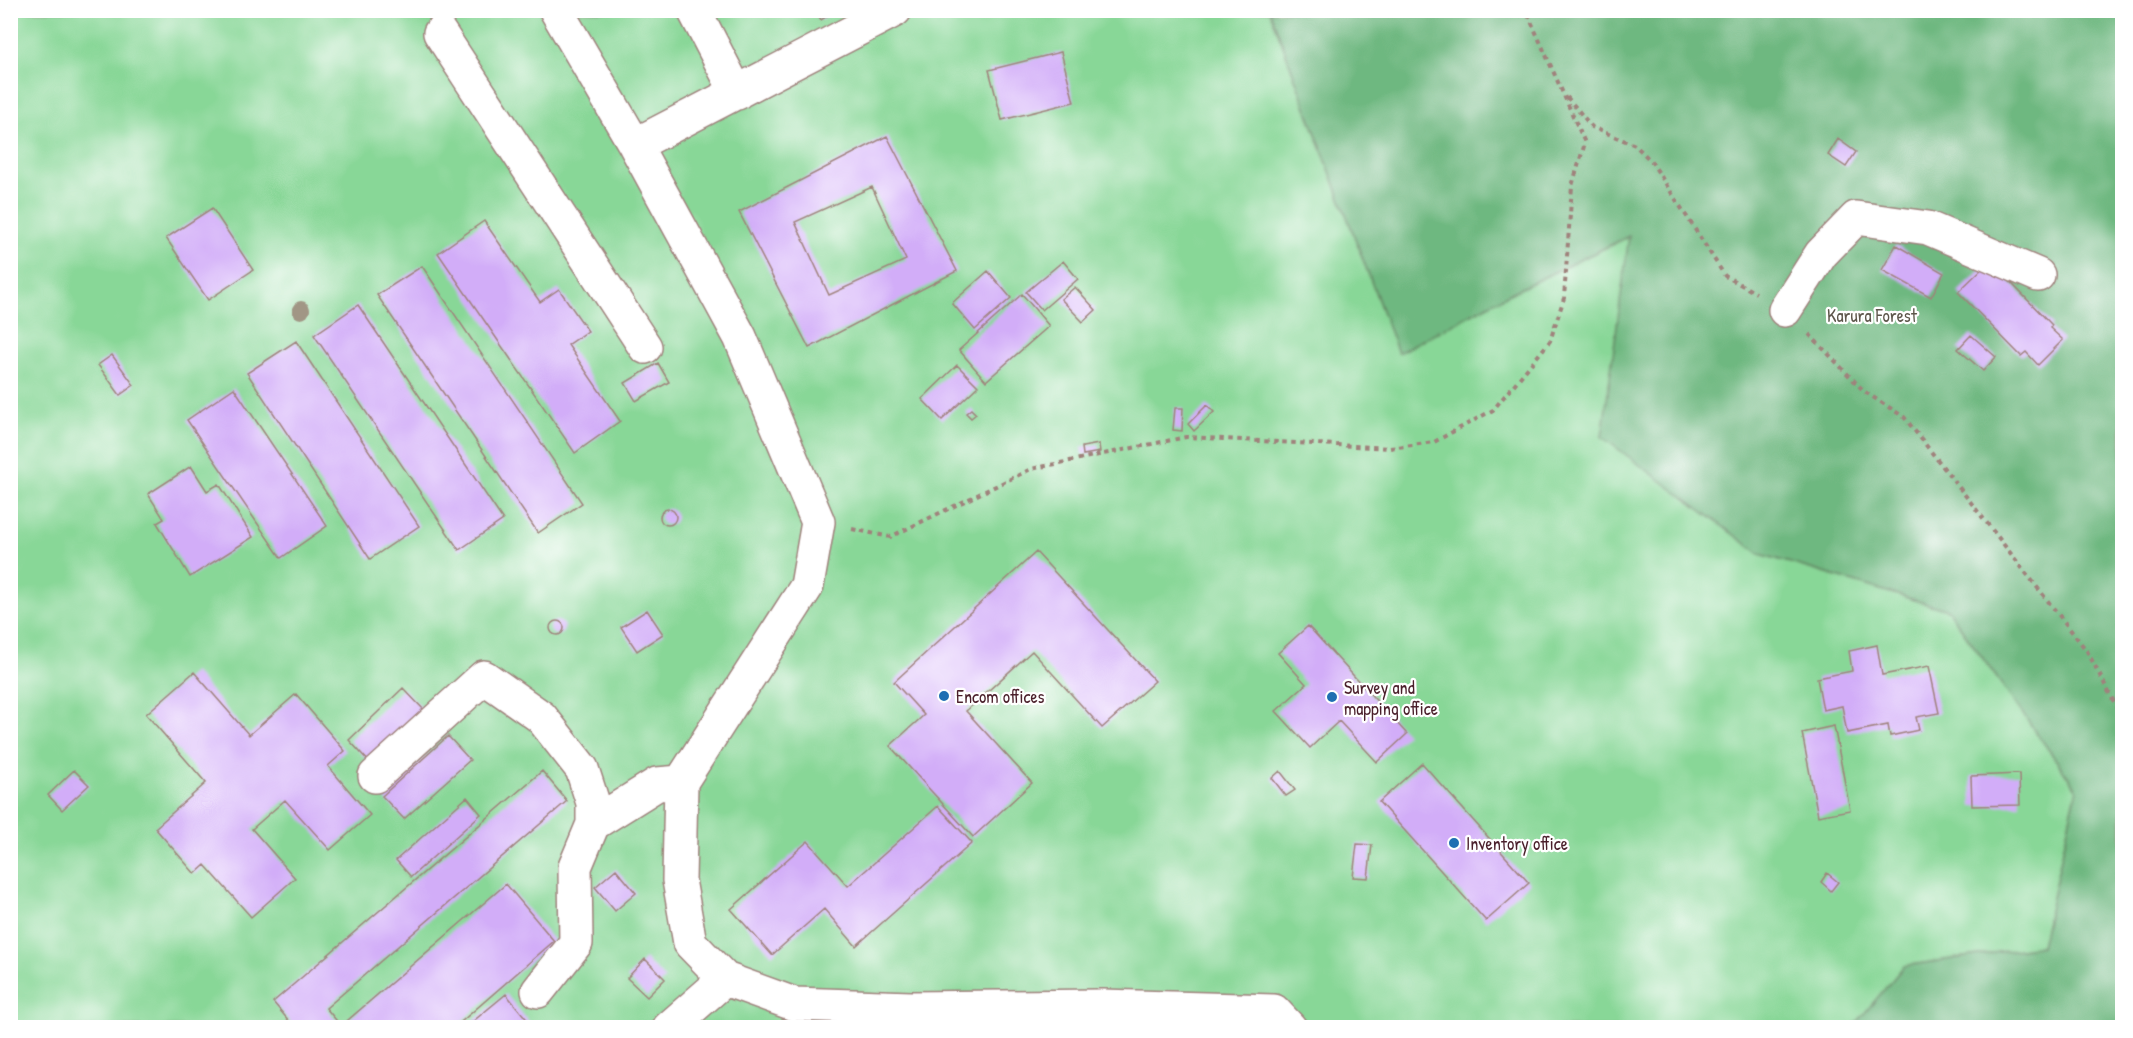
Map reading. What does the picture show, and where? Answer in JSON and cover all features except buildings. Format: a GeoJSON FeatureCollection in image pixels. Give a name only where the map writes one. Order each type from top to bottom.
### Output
{"type":"FeatureCollection","features":[{"type":"Feature","properties":{"kind":"street"},"geometry":{"type":"LineString","coordinates":[[556,10],[635,145],[740,337],[818,522],[807,586],[681,782],[679,880],[690,943],[725,979],[794,1004],[911,1008],[1102,1006],[1274,1011],[1290,1028]]}},
{"type":"Feature","properties":{"kind":"street"},"geometry":{"type":"LineString","coordinates":[[694,10],[737,93]]}},
{"type":"Feature","properties":{"kind":"street"},"geometry":{"type":"LineString","coordinates":[[635,145],[895,10]]}},
{"type":"Feature","properties":{"kind":"street"},"geometry":{"type":"LineString","coordinates":[[440,33],[645,348]]}},
{"type":"Feature","properties":{"kind":"street"},"geometry":{"type":"LineString","coordinates":[[1785,310],[1821,254],[1856,218],[1928,228],[2038,275]]}},
{"type":"Feature","properties":{"kind":"street"},"geometry":{"type":"LineString","coordinates":[[375,776],[484,677],[541,717],[582,769],[593,803],[593,824],[574,867],[576,943],[538,992]]}},
{"type":"Feature","properties":{"kind":"street"},"geometry":{"type":"LineString","coordinates":[[593,824],[657,784],[681,782]]}},
{"type":"Feature","properties":{"kind":"street"},"geometry":{"type":"LineString","coordinates":[[669,1028],[725,979]]}},
{"type":"Feature","properties":{"kind":"path"},"geometry":{"type":"LineString","coordinates":[[818,522],[890,537],[1031,469],[1186,437],[1390,448],[1434,442],[1493,410],[1550,340],[1564,298],[1572,186],[1585,143],[1526,10]]}},
{"type":"Feature","properties":{"kind":"path"},"geometry":{"type":"LineString","coordinates":[[1562,92],[1592,127],[1635,145],[1651,161],[1725,276],[1785,310],[1865,392],[1904,417],[2087,651],[2122,717]]}},
{"type":"Feature","properties":{"kind":"green space"},"geometry":{"type":"Polygon","coordinates":[[[10,11],[1270,11],[1398,353],[1511,293],[1630,236],[1760,554],[1948,610],[2077,789],[2041,946],[1904,966],[1853,1028],[11,1027],[10,11]]]}},
{"type":"Feature","properties":{"kind":"green space","name":"Karura Forest"},"geometry":{"type":"Polygon","coordinates":[[[1270,11],[2122,11],[2122,1027],[1853,1027],[1904,966],[2041,946],[2077,789],[1948,610],[1760,554],[1602,437],[1629,236],[1511,293],[1398,353],[1270,11]]]}},
{"type":"Feature","properties":{"kind":"place","name":"Encom offices"},"geometry":{"type":"Point","coordinates":[944,696]}},
{"type":"Feature","properties":{"kind":"place","name":"Survey and mapping office"},"geometry":{"type":"Point","coordinates":[1332,697]}},
{"type":"Feature","properties":{"kind":"place","name":"Inventory office"},"geometry":{"type":"Point","coordinates":[1454,843]}}]}
